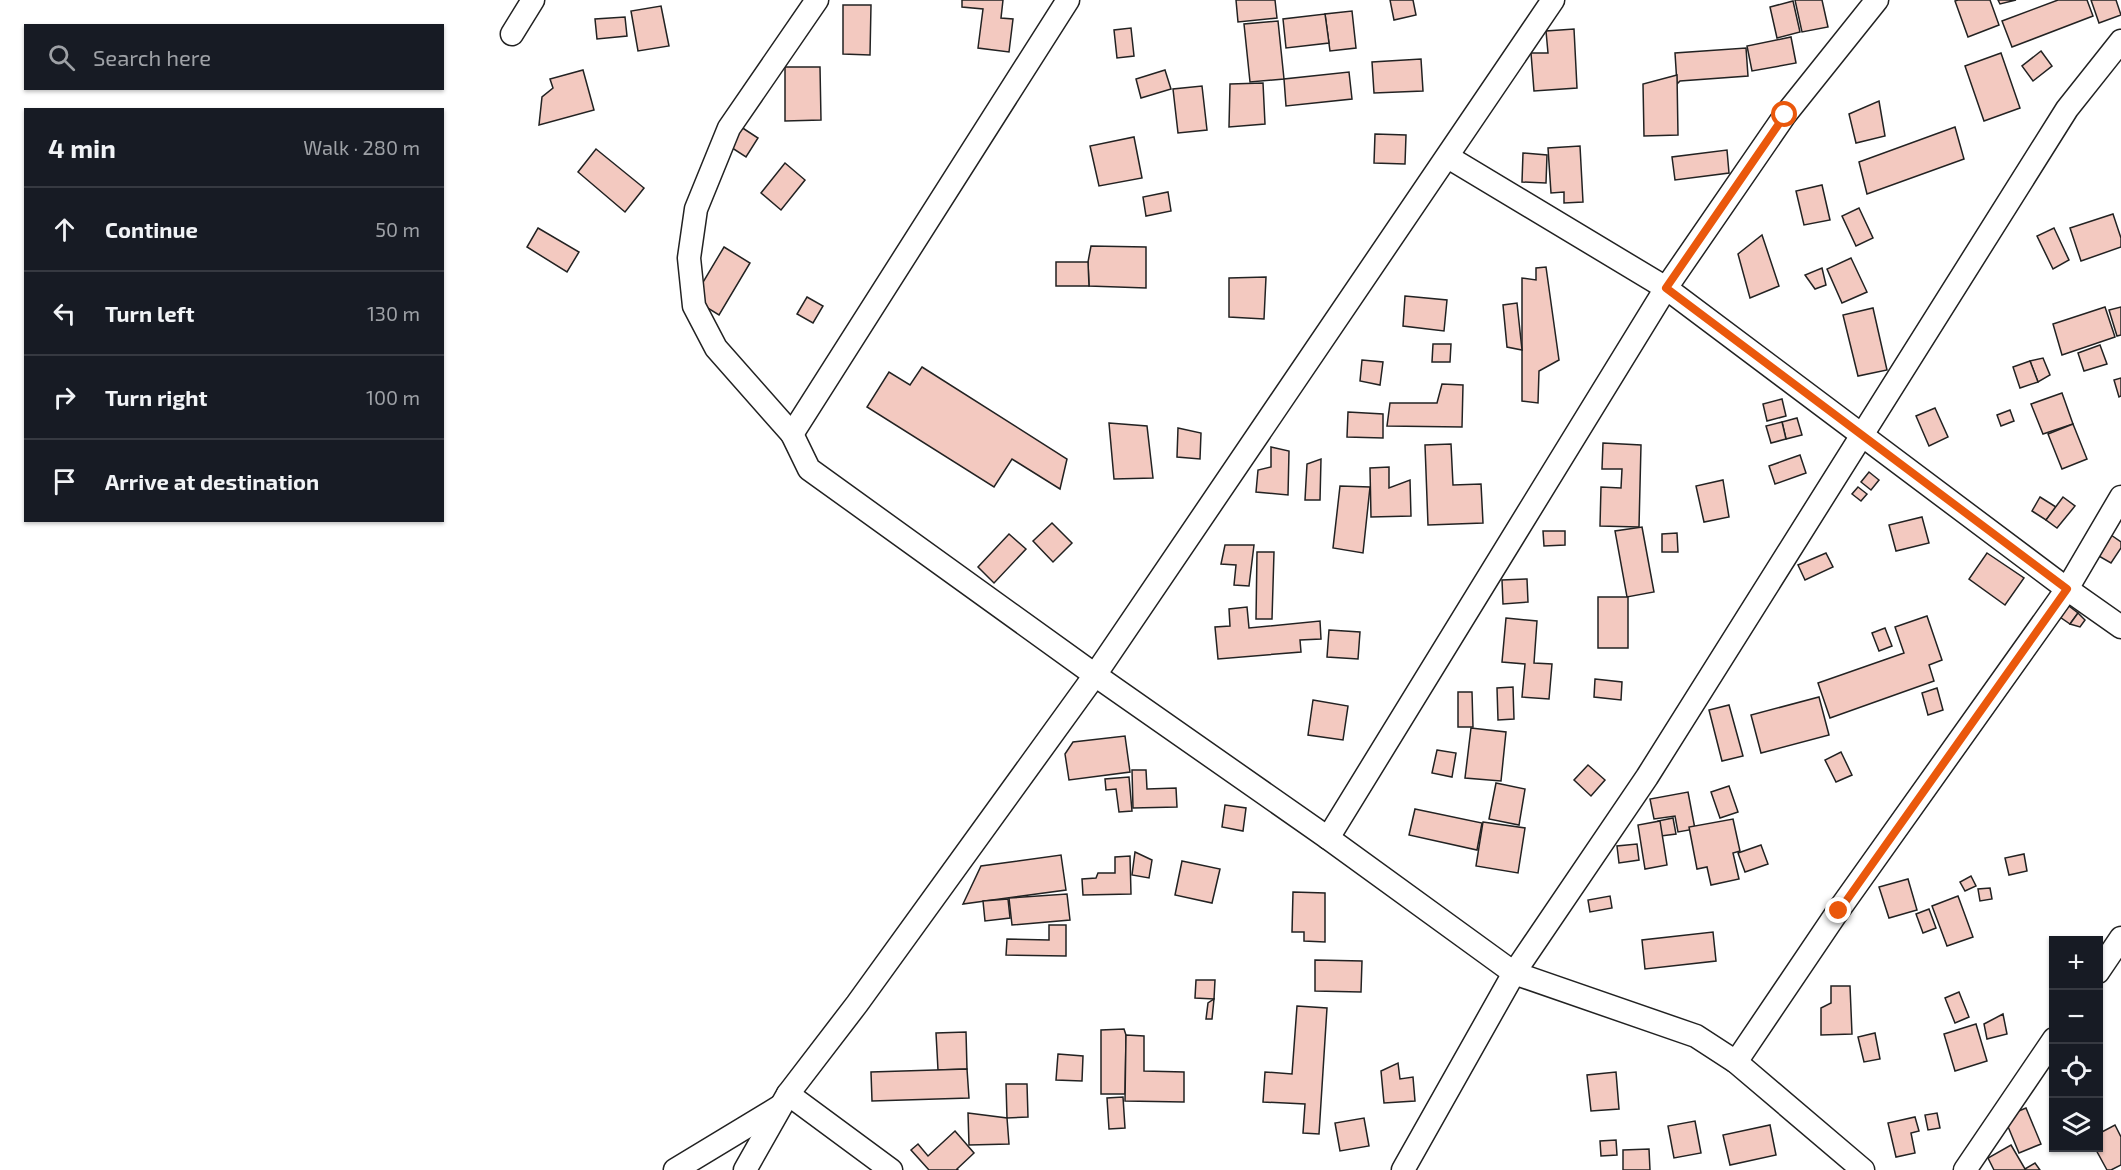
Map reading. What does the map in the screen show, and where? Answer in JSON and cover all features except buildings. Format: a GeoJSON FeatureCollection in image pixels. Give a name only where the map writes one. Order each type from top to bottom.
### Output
{"type":"FeatureCollection","features":[{"type":"Feature","properties":{"kind":"street"},"geometry":{"type":"LineString","coordinates":[[512,34],[533,0]]}},
{"type":"Feature","properties":{"kind":"street"},"geometry":{"type":"LineString","coordinates":[[817,0],[729,128],[696,209],[689,258],[694,306],[716,348],[792,434],[809,469],[1514,973],[1696,1036],[1736,1062],[1863,1170]]}},
{"type":"Feature","properties":{"kind":"street"},"geometry":{"type":"LineString","coordinates":[[792,434],[1068,0]]}},
{"type":"Feature","properties":{"kind":"street"},"geometry":{"type":"LineString","coordinates":[[745,1170],[784,1100],[864,994],[1095,675],[1553,0]]}},
{"type":"Feature","properties":{"kind":"street"},"geometry":{"type":"LineString","coordinates":[[1328,838],[1666,288],[1785,115],[1877,0]]}},
{"type":"Feature","properties":{"kind":"street"},"geometry":{"type":"LineString","coordinates":[[1403,1170],[1514,973],[1647,777],[2067,109],[2121,41]]}},
{"type":"Feature","properties":{"kind":"street"},"geometry":{"type":"LineString","coordinates":[[1448,157],[1666,288],[1861,436],[2121,627]]}},
{"type":"Feature","properties":{"kind":"street"},"geometry":{"type":"LineString","coordinates":[[1736,1062],[1839,911],[2067,589],[2121,497]]}},
{"type":"Feature","properties":{"kind":"street"},"geometry":{"type":"LineString","coordinates":[[2103,965],[2121,938]]}},
{"type":"Feature","properties":{"kind":"street"},"geometry":{"type":"LineString","coordinates":[[1965,1170],[2051,1044]]}},
{"type":"Feature","properties":{"kind":"street"},"geometry":{"type":"LineString","coordinates":[[675,1170],[784,1100]]}},
{"type":"Feature","properties":{"kind":"street"},"geometry":{"type":"LineString","coordinates":[[784,1100],[891,1170]]}},
{"type":"Feature","properties":{"kind":"route"},"geometry":{"type":"LineString","coordinates":[[1785,115],[1666,288],[2067,589],[1839,911]]}}]}
